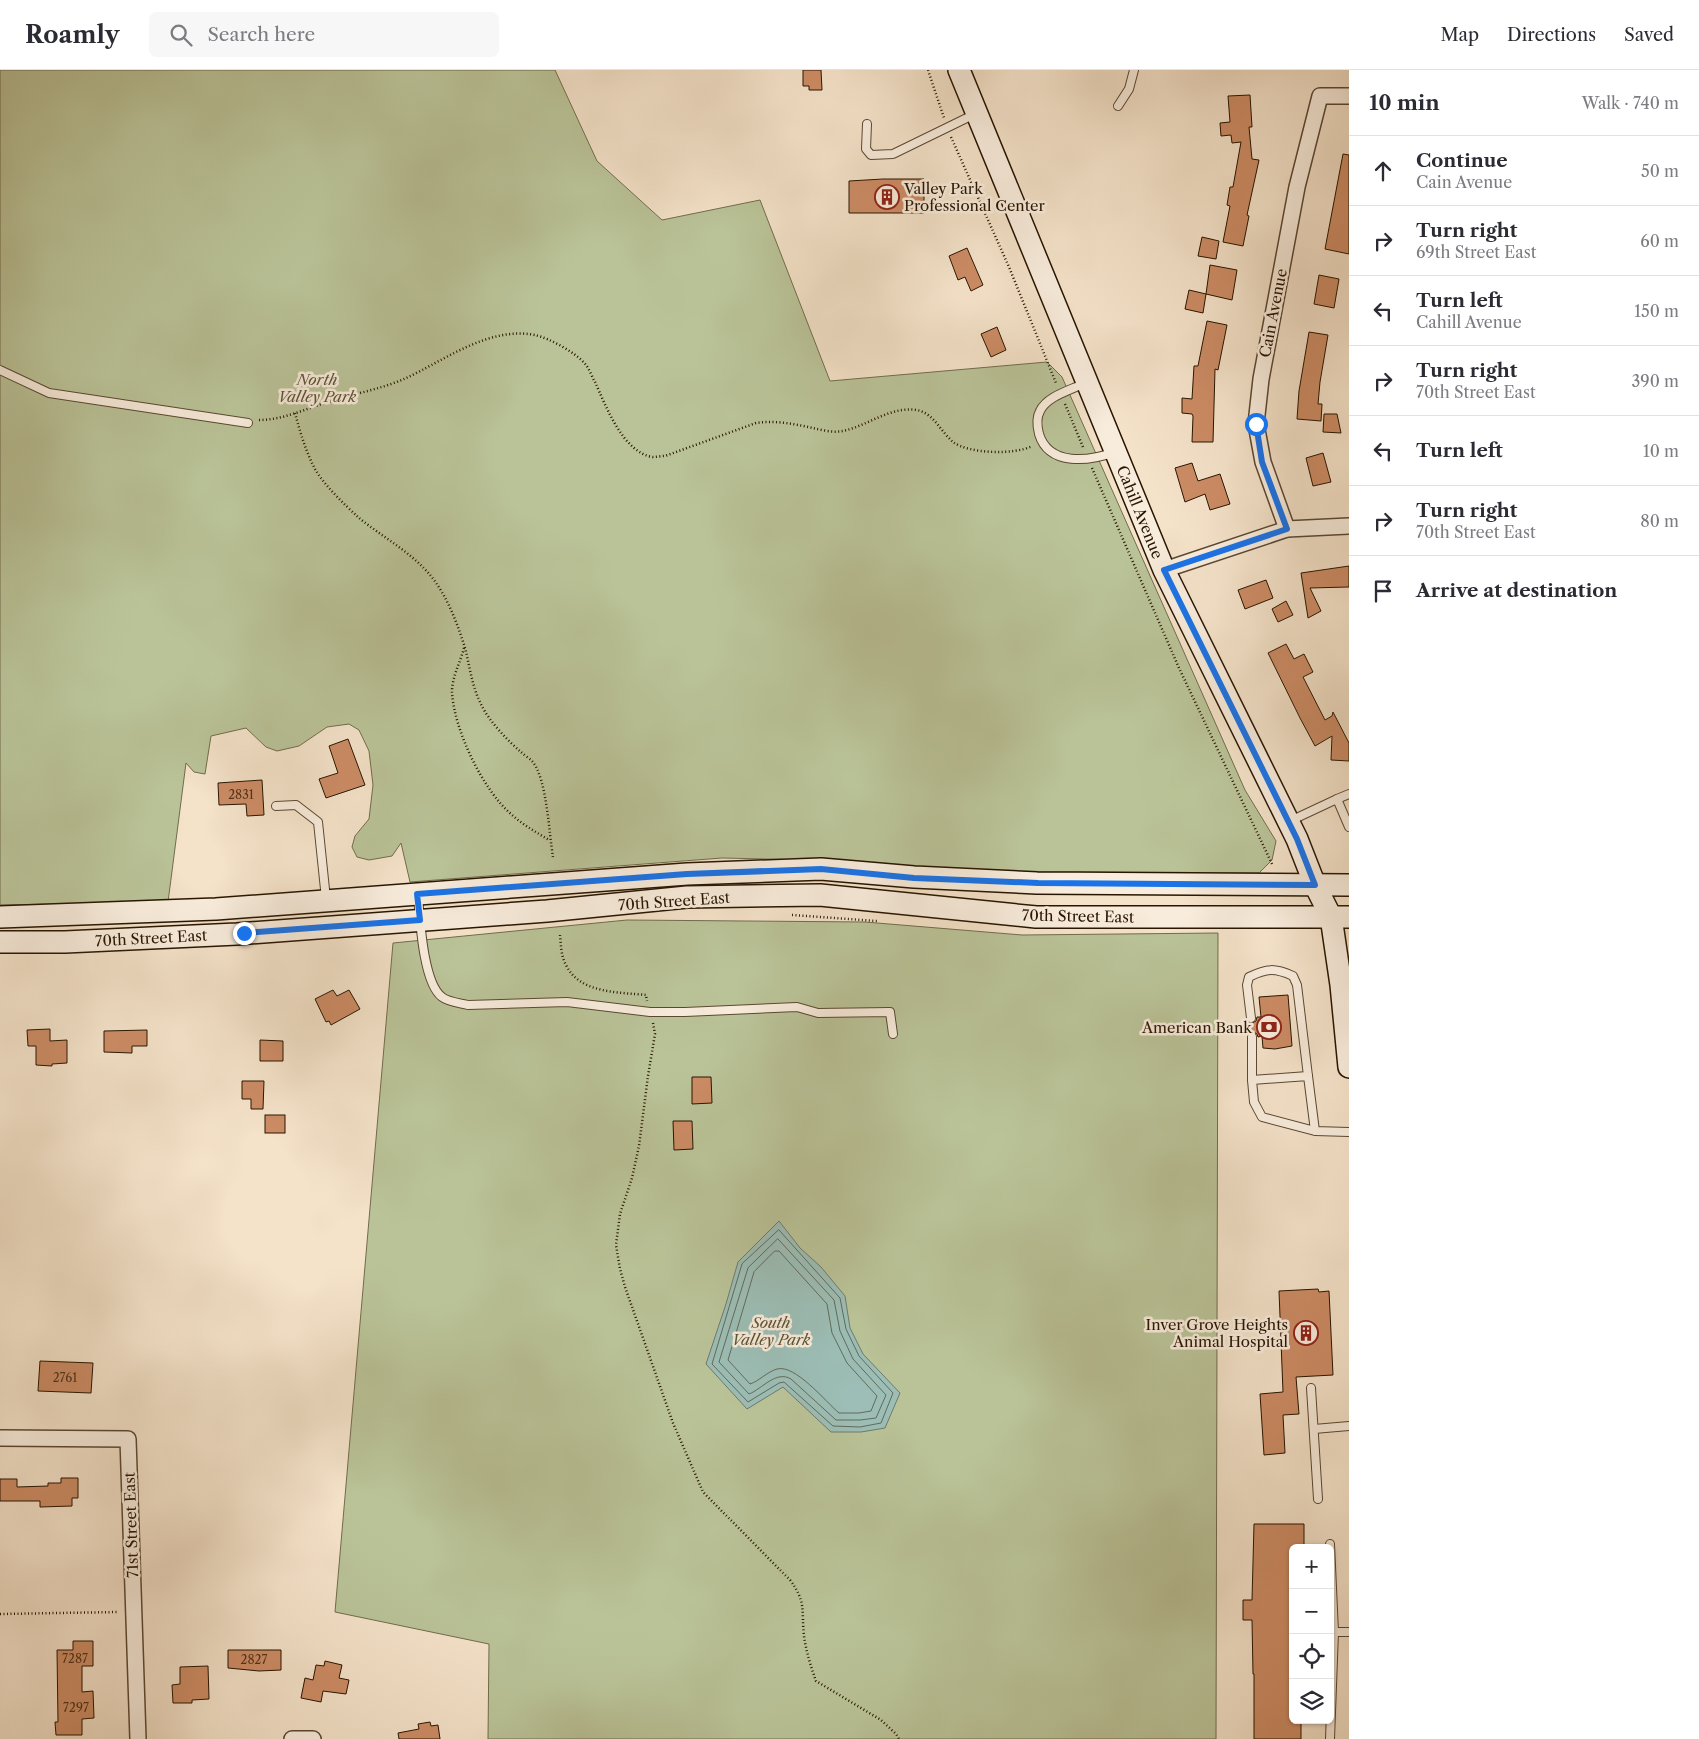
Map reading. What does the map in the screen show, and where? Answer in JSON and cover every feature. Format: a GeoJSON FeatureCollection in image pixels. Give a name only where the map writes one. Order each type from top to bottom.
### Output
{"type":"FeatureCollection","features":[{"type":"Feature","properties":{"kind":"main road","name":"Cahill Avenue"},"geometry":{"type":"LineString","coordinates":[[959,70],[1164,570],[1288,822],[1315,885],[1340,917],[1349,1067]]}},
{"type":"Feature","properties":{"kind":"main road","name":"70th Street East"},"geometry":{"type":"LineString","coordinates":[[0,917],[206,910],[687,874],[821,869],[914,878],[1038,883],[1349,885]]}},
{"type":"Feature","properties":{"kind":"main road","name":"70th Street East"},"geometry":{"type":"LineString","coordinates":[[0,942],[65,942],[237,934],[547,911],[687,897],[820,895],[1036,917],[1340,917]]}},
{"type":"Feature","properties":{"kind":"street","name":"Cain Avenue"},"geometry":{"type":"LineString","coordinates":[[1287,529],[1262,462],[1256,424],[1260,379],[1297,187],[1320,96],[1349,96]]}},
{"type":"Feature","properties":{"kind":"street"},"geometry":{"type":"LineString","coordinates":[[1164,570],[1287,529],[1349,526]]}},
{"type":"Feature","properties":{"kind":"street","name":"71st Street East"},"geometry":{"type":"LineString","coordinates":[[0,1438],[128,1439],[138,1739]]}},
{"type":"Feature","properties":{"kind":"street"},"geometry":{"type":"LineString","coordinates":[[292,1739],[312,1739]]}},
{"type":"Feature","properties":{"kind":"lane"},"geometry":{"type":"LineString","coordinates":[[1118,106],[1129,89],[1134,70]]}},
{"type":"Feature","properties":{"kind":"lane"},"geometry":{"type":"LineString","coordinates":[[867,124],[866,149],[871,155],[893,154],[977,113]]}},
{"type":"Feature","properties":{"kind":"lane"},"geometry":{"type":"LineString","coordinates":[[0,370],[49,393],[248,423]]}},
{"type":"Feature","properties":{"kind":"lane"},"geometry":{"type":"LineString","coordinates":[[1087,383],[1049,400],[1040,410],[1037,423],[1042,440],[1048,448],[1061,457],[1073,460],[1100,458],[1115,452]]}},
{"type":"Feature","properties":{"kind":"lane"},"geometry":{"type":"LineString","coordinates":[[1288,822],[1349,794]]}},
{"type":"Feature","properties":{"kind":"lane"},"geometry":{"type":"LineString","coordinates":[[1337,799],[1349,826]]}},
{"type":"Feature","properties":{"kind":"lane"},"geometry":{"type":"LineString","coordinates":[[276,806],[296,805],[318,822],[326,901]]}},
{"type":"Feature","properties":{"kind":"lane"},"geometry":{"type":"LineString","coordinates":[[417,894],[426,961],[434,988],[442,997],[468,1005],[567,1002],[650,1012],[797,1007],[818,1013],[890,1012],[893,1034]]}},
{"type":"Feature","properties":{"kind":"lane"},"geometry":{"type":"LineString","coordinates":[[1251,1018],[1247,985],[1249,977],[1262,970],[1278,970],[1293,976],[1296,985],[1310,1080],[1315,1131]]}},
{"type":"Feature","properties":{"kind":"lane"},"geometry":{"type":"LineString","coordinates":[[1252,1037],[1254,1102],[1262,1117],[1315,1131],[1349,1132]]}},
{"type":"Feature","properties":{"kind":"lane"},"geometry":{"type":"LineString","coordinates":[[1252,1080],[1308,1076]]}},
{"type":"Feature","properties":{"kind":"lane"},"geometry":{"type":"LineString","coordinates":[[1311,1388],[1318,1499]]}},
{"type":"Feature","properties":{"kind":"lane"},"geometry":{"type":"LineString","coordinates":[[1314,1429],[1349,1426]]}},
{"type":"Feature","properties":{"kind":"lane"},"geometry":{"type":"LineString","coordinates":[[1334,1632],[1349,1632]]}},
{"type":"Feature","properties":{"kind":"lane"},"geometry":{"type":"LineString","coordinates":[[1330,1739],[1334,1634]]}},
{"type":"Feature","properties":{"kind":"path"},"geometry":{"type":"LineString","coordinates":[[928,70],[947,128],[1009,267],[1088,459],[1179,668],[1282,884]]}},
{"type":"Feature","properties":{"kind":"path"},"geometry":{"type":"LineString","coordinates":[[248,423],[272,420],[401,380],[477,343],[496,336],[516,334],[536,335],[573,353],[587,366],[625,440],[633,448],[653,457],[672,453],[756,423],[770,421],[842,432],[864,425],[893,412],[916,410],[926,413],[955,443],[964,447],[1002,452],[1016,451],[1028,448],[1042,440]]}},
{"type":"Feature","properties":{"kind":"path"},"geometry":{"type":"LineString","coordinates":[[295,413],[305,446],[316,471],[330,488],[358,517],[421,565],[434,580],[452,613],[465,647],[473,681],[482,706],[519,751],[533,762],[542,785],[553,857]]}},
{"type":"Feature","properties":{"kind":"path"},"geometry":{"type":"LineString","coordinates":[[465,647],[455,674],[452,692],[458,721],[474,764],[499,802],[529,828],[550,840]]}},
{"type":"Feature","properties":{"kind":"path"},"geometry":{"type":"LineString","coordinates":[[784,915],[879,921]]}},
{"type":"Feature","properties":{"kind":"path"},"geometry":{"type":"LineString","coordinates":[[560,935],[566,965],[581,981],[603,990],[646,995]]}},
{"type":"Feature","properties":{"kind":"path"},"geometry":{"type":"LineString","coordinates":[[656,1034],[648,1076],[639,1146],[632,1178],[620,1214],[616,1246],[628,1296],[673,1423],[703,1492],[790,1580],[798,1591],[803,1603],[804,1636],[816,1681],[881,1720],[899,1739]]}},
{"type":"Feature","properties":{"kind":"path"},"geometry":{"type":"LineString","coordinates":[[0,1614],[134,1612]]}},
{"type":"Feature","properties":{"kind":"green space","name":"North Valley Park"},"geometry":{"type":"Polygon","coordinates":[[[0,70],[555,70],[597,161],[662,220],[760,200],[830,381],[1047,362],[1062,377],[1245,790],[1276,841],[1272,860],[1259,873],[1001,872],[807,860],[722,858],[410,882],[401,843],[392,856],[369,860],[357,857],[352,847],[355,836],[369,819],[373,785],[369,751],[359,730],[349,724],[327,727],[299,746],[277,751],[266,747],[246,728],[211,736],[205,774],[194,772],[186,763],[168,902],[0,905],[0,70]]]}},
{"type":"Feature","properties":{"kind":"green space","name":"South Valley Park"},"geometry":{"type":"Polygon","coordinates":[[[627,920],[865,922],[1022,935],[1218,933],[1216,1739],[488,1739],[489,1644],[335,1612],[393,943],[627,920]]]}},
{"type":"Feature","properties":{"kind":"water"},"geometry":{"type":"Polygon","coordinates":[[[779,1221],[800,1248],[821,1267],[845,1296],[850,1328],[863,1354],[900,1393],[885,1428],[861,1432],[831,1432],[783,1387],[747,1409],[706,1364],[738,1262],[779,1221]]]}},
{"type":"Feature","properties":{"kind":"building"},"geometry":{"type":"Polygon","coordinates":[[[803,70],[821,70],[822,90],[809,90],[809,86],[803,86],[803,70]]]}},
{"type":"Feature","properties":{"kind":"building"},"geometry":{"type":"Polygon","coordinates":[[[1250,95],[1252,127],[1249,127],[1252,159],[1259,160],[1247,215],[1249,216],[1243,246],[1223,242],[1230,206],[1227,205],[1230,187],[1233,187],[1241,142],[1232,143],[1231,135],[1221,136],[1220,123],[1230,122],[1228,96],[1250,95]]]}},
{"type":"Feature","properties":{"kind":"building"},"geometry":{"type":"Polygon","coordinates":[[[1343,154],[1349,155],[1349,254],[1325,249],[1343,154]]]}},
{"type":"Feature","properties":{"kind":"building","name":"Valley Park Professional Center"},"geometry":{"type":"Polygon","coordinates":[[[924,179],[924,213],[849,213],[849,181],[924,179]]]}},
{"type":"Feature","properties":{"kind":"building"},"geometry":{"type":"Polygon","coordinates":[[[1202,237],[1219,241],[1216,259],[1198,256],[1202,237]]]}},
{"type":"Feature","properties":{"kind":"building"},"geometry":{"type":"Polygon","coordinates":[[[967,248],[983,285],[971,291],[965,277],[958,280],[949,256],[967,248]]]}},
{"type":"Feature","properties":{"kind":"building"},"geometry":{"type":"Polygon","coordinates":[[[1210,265],[1237,270],[1232,300],[1206,294],[1210,265]]]}},
{"type":"Feature","properties":{"kind":"building"},"geometry":{"type":"Polygon","coordinates":[[[1319,275],[1339,279],[1334,308],[1314,304],[1319,275]]]}},
{"type":"Feature","properties":{"kind":"building"},"geometry":{"type":"Polygon","coordinates":[[[1189,290],[1206,294],[1203,313],[1185,309],[1189,290]]]}},
{"type":"Feature","properties":{"kind":"building"},"geometry":{"type":"Polygon","coordinates":[[[1207,321],[1227,325],[1218,370],[1215,369],[1213,442],[1192,442],[1193,416],[1192,414],[1182,413],[1182,398],[1192,399],[1194,366],[1198,366],[1207,321]]]}},
{"type":"Feature","properties":{"kind":"building"},"geometry":{"type":"Polygon","coordinates":[[[997,327],[1006,350],[991,357],[981,334],[997,327]]]}},
{"type":"Feature","properties":{"kind":"building"},"geometry":{"type":"Polygon","coordinates":[[[1309,332],[1328,335],[1318,404],[1322,404],[1321,421],[1297,419],[1299,391],[1309,332]]]}},
{"type":"Feature","properties":{"kind":"building"},"geometry":{"type":"Polygon","coordinates":[[[1324,414],[1337,414],[1341,433],[1323,432],[1324,414]]]}},
{"type":"Feature","properties":{"kind":"building"},"geometry":{"type":"Polygon","coordinates":[[[1323,453],[1331,482],[1313,486],[1306,458],[1323,453]]]}},
{"type":"Feature","properties":{"kind":"building"},"geometry":{"type":"Polygon","coordinates":[[[1192,463],[1198,481],[1220,474],[1230,504],[1210,510],[1205,494],[1185,502],[1175,468],[1192,463]]]}},
{"type":"Feature","properties":{"kind":"building"},"geometry":{"type":"Polygon","coordinates":[[[1349,566],[1349,587],[1310,588],[1321,611],[1308,618],[1301,573],[1349,566]]]}},
{"type":"Feature","properties":{"kind":"building"},"geometry":{"type":"Polygon","coordinates":[[[1266,580],[1273,598],[1245,609],[1238,590],[1266,580]]]}},
{"type":"Feature","properties":{"kind":"building"},"geometry":{"type":"Polygon","coordinates":[[[1286,601],[1293,615],[1278,622],[1272,609],[1286,601]]]}},
{"type":"Feature","properties":{"kind":"building"},"geometry":{"type":"Polygon","coordinates":[[[1286,644],[1294,659],[1304,654],[1313,672],[1303,677],[1325,720],[1332,716],[1333,712],[1349,743],[1349,761],[1331,760],[1332,736],[1315,746],[1268,653],[1286,644]]]}},
{"type":"Feature","properties":{"kind":"building"},"geometry":{"type":"Polygon","coordinates":[[[348,739],[365,785],[326,798],[319,779],[338,773],[329,746],[348,739]]]}},
{"type":"Feature","properties":{"kind":"building"},"geometry":{"type":"Polygon","coordinates":[[[262,780],[264,815],[247,816],[246,804],[219,805],[218,783],[262,780]]]}},
{"type":"Feature","properties":{"kind":"building"},"geometry":{"type":"Polygon","coordinates":[[[333,990],[337,996],[349,990],[360,1009],[331,1025],[329,1021],[326,1022],[315,999],[333,990]]]}},
{"type":"Feature","properties":{"kind":"building","name":"American Bank"},"geometry":{"type":"Polygon","coordinates":[[[1288,995],[1292,1046],[1275,1049],[1263,1048],[1262,1036],[1258,1037],[1252,1031],[1248,1034],[1247,1021],[1252,1023],[1256,1021],[1257,1017],[1261,1017],[1259,997],[1288,995]]]}},
{"type":"Feature","properties":{"kind":"building"},"geometry":{"type":"Polygon","coordinates":[[[50,1029],[50,1041],[67,1040],[67,1063],[52,1064],[52,1066],[36,1065],[36,1046],[28,1046],[27,1030],[50,1029]]]}},
{"type":"Feature","properties":{"kind":"building"},"geometry":{"type":"Polygon","coordinates":[[[147,1030],[147,1046],[132,1046],[132,1053],[104,1052],[104,1031],[147,1030]]]}},
{"type":"Feature","properties":{"kind":"building"},"geometry":{"type":"Polygon","coordinates":[[[260,1040],[283,1041],[283,1061],[260,1061],[260,1040]]]}},
{"type":"Feature","properties":{"kind":"building"},"geometry":{"type":"Polygon","coordinates":[[[692,1077],[711,1077],[712,1103],[692,1104],[692,1077]]]}},
{"type":"Feature","properties":{"kind":"building"},"geometry":{"type":"Polygon","coordinates":[[[242,1081],[264,1081],[263,1109],[251,1109],[251,1099],[242,1099],[242,1081]]]}},
{"type":"Feature","properties":{"kind":"building"},"geometry":{"type":"Polygon","coordinates":[[[265,1115],[285,1115],[285,1133],[265,1133],[265,1115]]]}},
{"type":"Feature","properties":{"kind":"building"},"geometry":{"type":"Polygon","coordinates":[[[673,1121],[692,1121],[693,1149],[674,1150],[673,1121]]]}},
{"type":"Feature","properties":{"kind":"building","name":"Inver Grove Heights Animal Hospital"},"geometry":{"type":"Polygon","coordinates":[[[1318,1289],[1319,1292],[1329,1291],[1333,1375],[1296,1377],[1299,1414],[1283,1415],[1285,1453],[1264,1455],[1260,1394],[1283,1392],[1279,1291],[1318,1289]]]}},
{"type":"Feature","properties":{"kind":"building"},"geometry":{"type":"Polygon","coordinates":[[[40,1361],[93,1363],[91,1393],[38,1391],[40,1361]]]}},
{"type":"Feature","properties":{"kind":"building"},"geometry":{"type":"Polygon","coordinates":[[[61,1478],[78,1478],[78,1498],[72,1498],[72,1506],[40,1507],[40,1501],[0,1501],[0,1479],[17,1479],[17,1487],[48,1486],[48,1483],[61,1483],[61,1478]]]}},
{"type":"Feature","properties":{"kind":"building"},"geometry":{"type":"Polygon","coordinates":[[[1254,1524],[1304,1524],[1304,1544],[1289,1544],[1289,1724],[1301,1724],[1301,1739],[1254,1739],[1252,1620],[1243,1620],[1243,1600],[1252,1600],[1254,1524]]]}},
{"type":"Feature","properties":{"kind":"building"},"geometry":{"type":"Polygon","coordinates":[[[73,1641],[93,1641],[93,1666],[82,1666],[82,1692],[93,1691],[94,1718],[82,1719],[82,1735],[56,1735],[55,1722],[58,1722],[57,1650],[73,1650],[73,1641]]]}},
{"type":"Feature","properties":{"kind":"building"},"geometry":{"type":"Polygon","coordinates":[[[228,1650],[281,1650],[281,1670],[259,1671],[228,1668],[228,1650]]]}},
{"type":"Feature","properties":{"kind":"building"},"geometry":{"type":"Polygon","coordinates":[[[325,1661],[342,1665],[339,1678],[349,1680],[346,1694],[323,1691],[321,1702],[301,1698],[305,1678],[313,1680],[316,1665],[324,1666],[325,1661]]]}},
{"type":"Feature","properties":{"kind":"building"},"geometry":{"type":"Polygon","coordinates":[[[208,1666],[209,1699],[192,1700],[192,1703],[173,1703],[172,1685],[180,1684],[180,1667],[208,1666]]]}},
{"type":"Feature","properties":{"kind":"building"},"geometry":{"type":"Polygon","coordinates":[[[430,1722],[431,1726],[438,1725],[440,1739],[399,1739],[398,1733],[419,1729],[418,1724],[430,1722]]]}},
{"type":"Feature","properties":{"kind":"place","name":"Valley Park Professional Center"},"geometry":{"type":"Point","coordinates":[887,197]}},
{"type":"Feature","properties":{"kind":"place","name":"American Bank"},"geometry":{"type":"Point","coordinates":[1269,1027]}},
{"type":"Feature","properties":{"kind":"place","name":"Inver Grove Heights Animal Hospital"},"geometry":{"type":"Point","coordinates":[1306,1333]}},
{"type":"Feature","properties":{"kind":"route"},"geometry":{"type":"LineString","coordinates":[[244,933],[420,920],[417,894],[687,874],[821,869],[914,878],[1038,883],[1315,885],[1297,839],[1164,570],[1287,529],[1262,462],[1256,424]]}}]}
